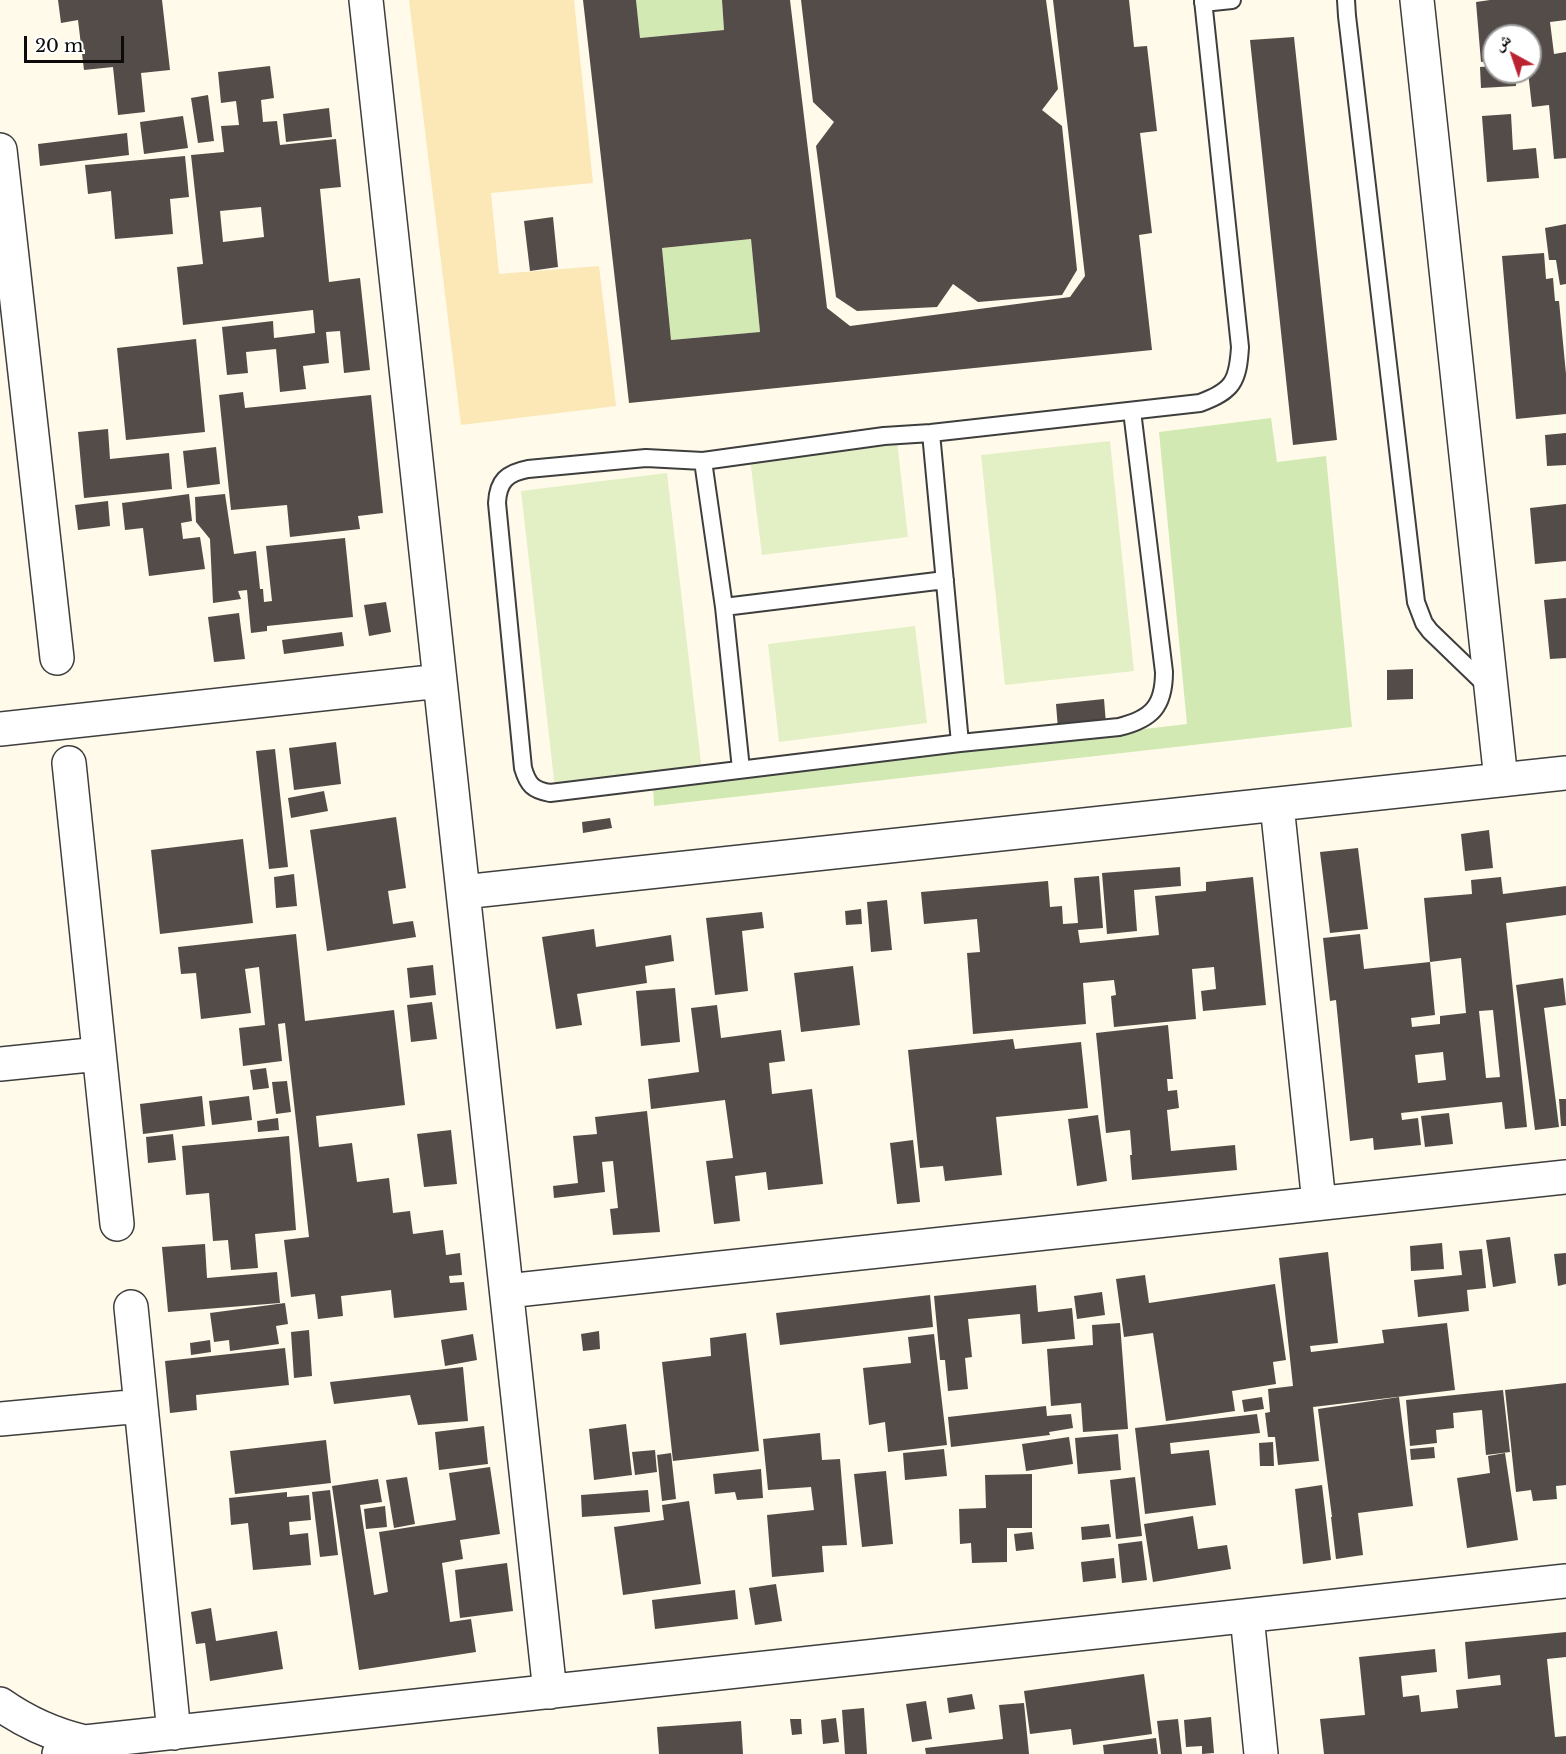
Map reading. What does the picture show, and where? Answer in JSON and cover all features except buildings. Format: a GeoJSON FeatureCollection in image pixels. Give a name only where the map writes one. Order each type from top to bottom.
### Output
{"type":"FeatureCollection","features":[{"type":"Feature","properties":{"kind":"street"},"geometry":{"type":"LineString","coordinates":[[366,0],[550,1692]]}},
{"type":"Feature","properties":{"kind":"street"},"geometry":{"type":"LineString","coordinates":[[1417,0],[1501,780]]}},
{"type":"Feature","properties":{"kind":"street"},"geometry":{"type":"LineString","coordinates":[[0,150],[7,272],[57,658]]}},
{"type":"Feature","properties":{"kind":"street"},"geometry":{"type":"LineString","coordinates":[[0,729],[440,681]]}},
{"type":"Feature","properties":{"kind":"street"},"geometry":{"type":"LineString","coordinates":[[69,763],[117,1224]]}},
{"type":"Feature","properties":{"kind":"street"},"geometry":{"type":"LineString","coordinates":[[463,892],[1566,773]]}},
{"type":"Feature","properties":{"kind":"street"},"geometry":{"type":"LineString","coordinates":[[1277,805],[1318,1203]]}},
{"type":"Feature","properties":{"kind":"street"},"geometry":{"type":"LineString","coordinates":[[0,1064],[99,1054]]}},
{"type":"Feature","properties":{"kind":"street"},"geometry":{"type":"LineString","coordinates":[[507,1291],[1566,1177]]}},
{"type":"Feature","properties":{"kind":"street"},"geometry":{"type":"LineString","coordinates":[[131,1307],[174,1733]]}},
{"type":"Feature","properties":{"kind":"street"},"geometry":{"type":"LineString","coordinates":[[0,1419],[141,1406]]}},
{"type":"Feature","properties":{"kind":"street"},"geometry":{"type":"LineString","coordinates":[[0,1704],[16,1716],[61,1736],[72,1748],[137,1745],[174,1733],[1566,1581]]}},
{"type":"Feature","properties":{"kind":"street"},"geometry":{"type":"LineString","coordinates":[[1246,1616],[1261,1754]]}},
{"type":"Feature","properties":{"kind":"lane"},"geometry":{"type":"LineString","coordinates":[[1132,411],[1164,672],[1164,688],[1158,703],[1147,717],[1119,727],[960,743],[550,793],[531,786],[525,778],[522,768],[497,503],[501,483],[508,476],[528,469],[646,458],[703,460],[884,436],[931,434],[1200,403],[1218,396],[1233,383],[1239,368],[1240,347],[1203,2],[1232,0]]}},
{"type":"Feature","properties":{"kind":"lane"},"geometry":{"type":"LineString","coordinates":[[1346,0],[1416,602],[1424,623],[1430,631],[1491,689]]}},
{"type":"Feature","properties":{"kind":"lane"},"geometry":{"type":"LineString","coordinates":[[931,434],[960,743]]}},
{"type":"Feature","properties":{"kind":"lane"},"geometry":{"type":"LineString","coordinates":[[703,460],[724,607],[741,769]]}},
{"type":"Feature","properties":{"kind":"lane"},"geometry":{"type":"LineString","coordinates":[[724,607],[945,580]]}},
{"type":"Feature","properties":{"kind":"green space"},"geometry":{"type":"Polygon","coordinates":[[[636,0],[722,0],[724,30],[640,38],[636,0]]]}},
{"type":"Feature","properties":{"kind":"green space"},"geometry":{"type":"Polygon","coordinates":[[[751,239],[760,332],[671,340],[662,248],[751,239]]]}},
{"type":"Feature","properties":{"kind":"green space"},"geometry":{"type":"Polygon","coordinates":[[[1271,418],[1277,462],[1326,456],[1352,727],[654,806],[653,787],[1187,724],[1159,432],[1271,418]]]}},
{"type":"Feature","properties":{"kind":"green space"},"geometry":{"type":"Polygon","coordinates":[[[897,441],[908,537],[762,555],[750,459],[897,441]]]}},
{"type":"Feature","properties":{"kind":"green space"},"geometry":{"type":"Polygon","coordinates":[[[1110,441],[1134,671],[1005,685],[981,455],[1110,441]]]}},
{"type":"Feature","properties":{"kind":"green space"},"geometry":{"type":"Polygon","coordinates":[[[667,473],[702,771],[555,788],[521,491],[667,473]]]}},
{"type":"Feature","properties":{"kind":"green space"},"geometry":{"type":"Polygon","coordinates":[[[915,626],[927,723],[779,742],[768,644],[915,626]]]}},
{"type":"Feature","properties":{"kind":"sand"},"geometry":{"type":"Polygon","coordinates":[[[409,0],[574,0],[593,183],[491,193],[499,274],[599,266],[616,406],[461,425],[409,0]]]}}]}
